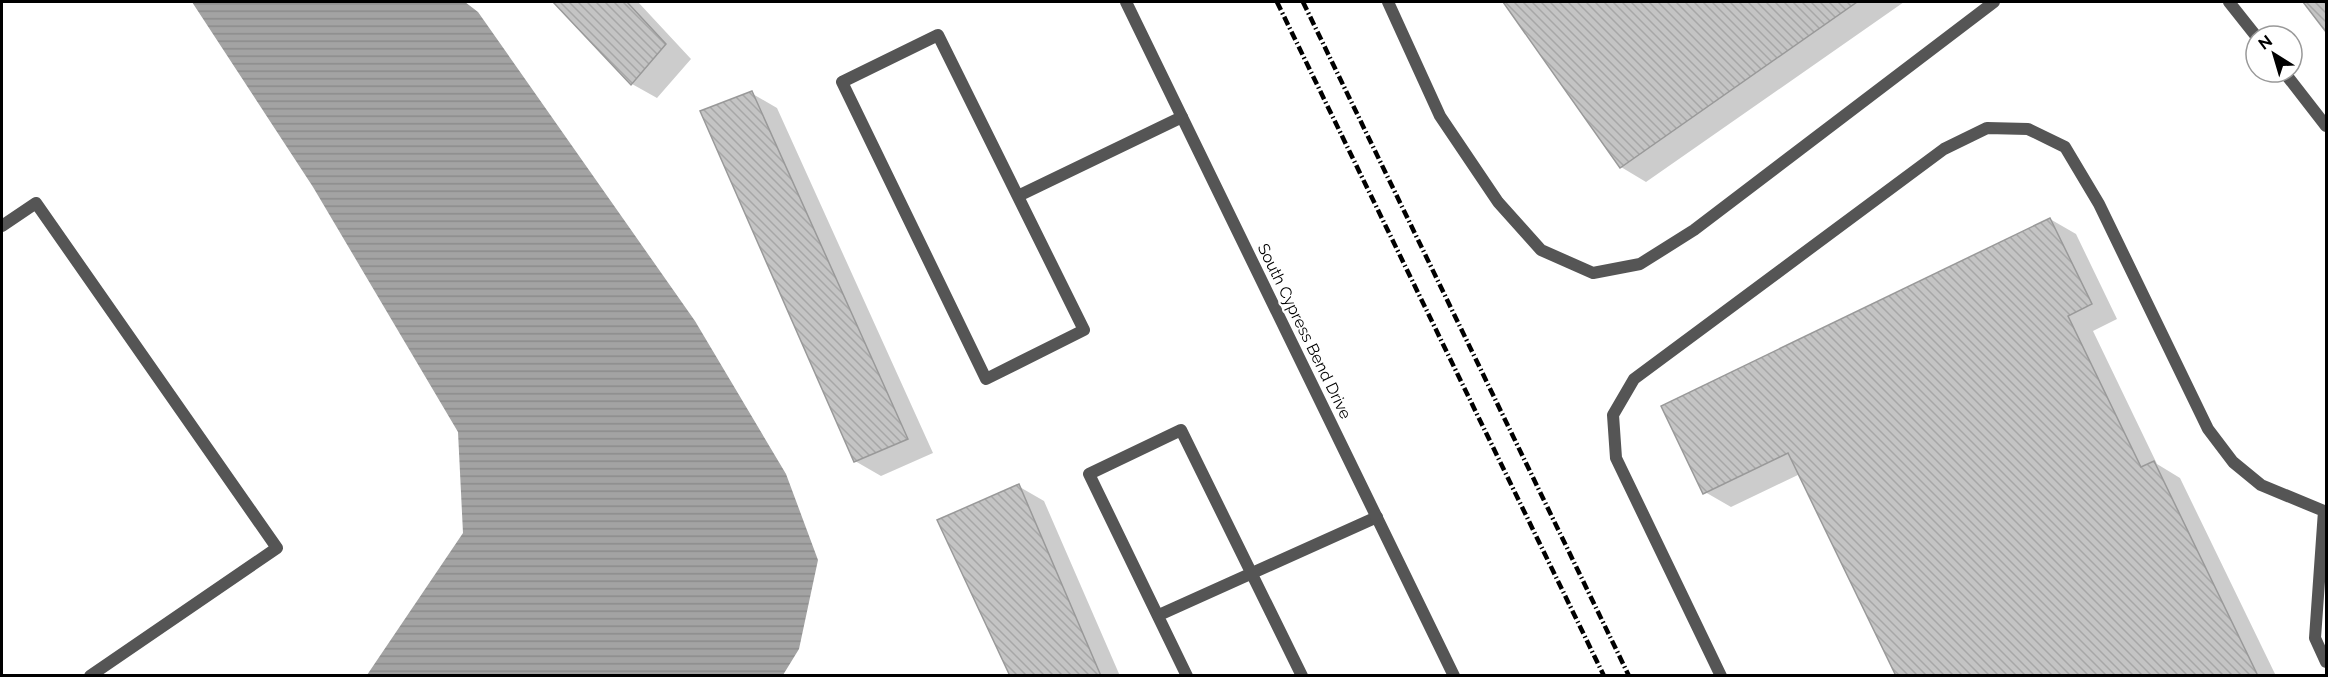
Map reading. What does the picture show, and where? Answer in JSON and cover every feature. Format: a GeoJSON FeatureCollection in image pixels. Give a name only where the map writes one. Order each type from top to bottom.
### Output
{"type":"FeatureCollection","features":[{"type":"Feature","properties":{"kind":"street","name":"South Cypress Bend Drive"},"geometry":{"type":"LineString","coordinates":[[1126,2],[1454,675]]}},
{"type":"Feature","properties":{"kind":"street"},"geometry":{"type":"LineString","coordinates":[[1388,2],[1440,116],[1498,202],[1541,250],[1593,273],[1640,264],[1694,230],[1994,2]]}},
{"type":"Feature","properties":{"kind":"street"},"geometry":{"type":"LineString","coordinates":[[2229,2],[2246,24]]}},
{"type":"Feature","properties":{"kind":"street"},"geometry":{"type":"LineString","coordinates":[[938,35],[1018,196],[1084,330],[986,379],[842,82],[938,35]]}},
{"type":"Feature","properties":{"kind":"street"},"geometry":{"type":"LineString","coordinates":[[2293,84],[2326,126]]}},
{"type":"Feature","properties":{"kind":"street"},"geometry":{"type":"LineString","coordinates":[[1018,196],[1182,117]]}},
{"type":"Feature","properties":{"kind":"street"},"geometry":{"type":"LineString","coordinates":[[1722,675],[1616,458],[1613,414],[1634,379],[1944,149],[1987,128],[2028,129],[2065,147],[2099,204],[2208,429],[2233,462],[2261,485],[2325,511],[2315,638],[2326,662]]}},
{"type":"Feature","properties":{"kind":"street"},"geometry":{"type":"LineString","coordinates":[[2,226],[36,203],[277,548],[90,675]]}},
{"type":"Feature","properties":{"kind":"street"},"geometry":{"type":"LineString","coordinates":[[1187,675],[1089,474],[1181,430],[1302,675]]}},
{"type":"Feature","properties":{"kind":"street"},"geometry":{"type":"LineString","coordinates":[[1159,615],[1377,517]]}},
{"type":"Feature","properties":{"kind":"shaded area"},"geometry":{"type":"Polygon","coordinates":[[[192,2],[465,2],[478,12],[695,321],[786,474],[818,560],[799,649],[783,675],[367,675],[463,533],[458,432],[313,187],[192,2]]]}},
{"type":"Feature","properties":{"kind":"building"},"geometry":{"type":"Polygon","coordinates":[[[553,2],[627,2],[666,44],[631,85],[553,2]]]}},
{"type":"Feature","properties":{"kind":"building"},"geometry":{"type":"Polygon","coordinates":[[[1503,2],[1857,2],[1620,168],[1503,2]]]}},
{"type":"Feature","properties":{"kind":"building"},"geometry":{"type":"Polygon","coordinates":[[[2303,2],[2326,2],[2326,32],[2303,2]]]}},
{"type":"Feature","properties":{"kind":"building"},"geometry":{"type":"Polygon","coordinates":[[[752,91],[908,439],[854,462],[700,111],[752,91]]]}},
{"type":"Feature","properties":{"kind":"building"},"geometry":{"type":"Polygon","coordinates":[[[2050,218],[2092,304],[2068,316],[2141,467],[2154,461],[2258,676],[1896,676],[1788,453],[1703,494],[1661,406],[2050,218]]]}},
{"type":"Feature","properties":{"kind":"building"},"geometry":{"type":"Polygon","coordinates":[[[1019,484],[1101,676],[1010,676],[937,520],[1019,484]]]}},
{"type":"Feature","properties":{"kind":"railway"},"geometry":{"type":"LineString","coordinates":[[1277,2],[1604,676]]}},
{"type":"Feature","properties":{"kind":"railway"},"geometry":{"type":"LineString","coordinates":[[1303,2],[1629,676]]}}]}
